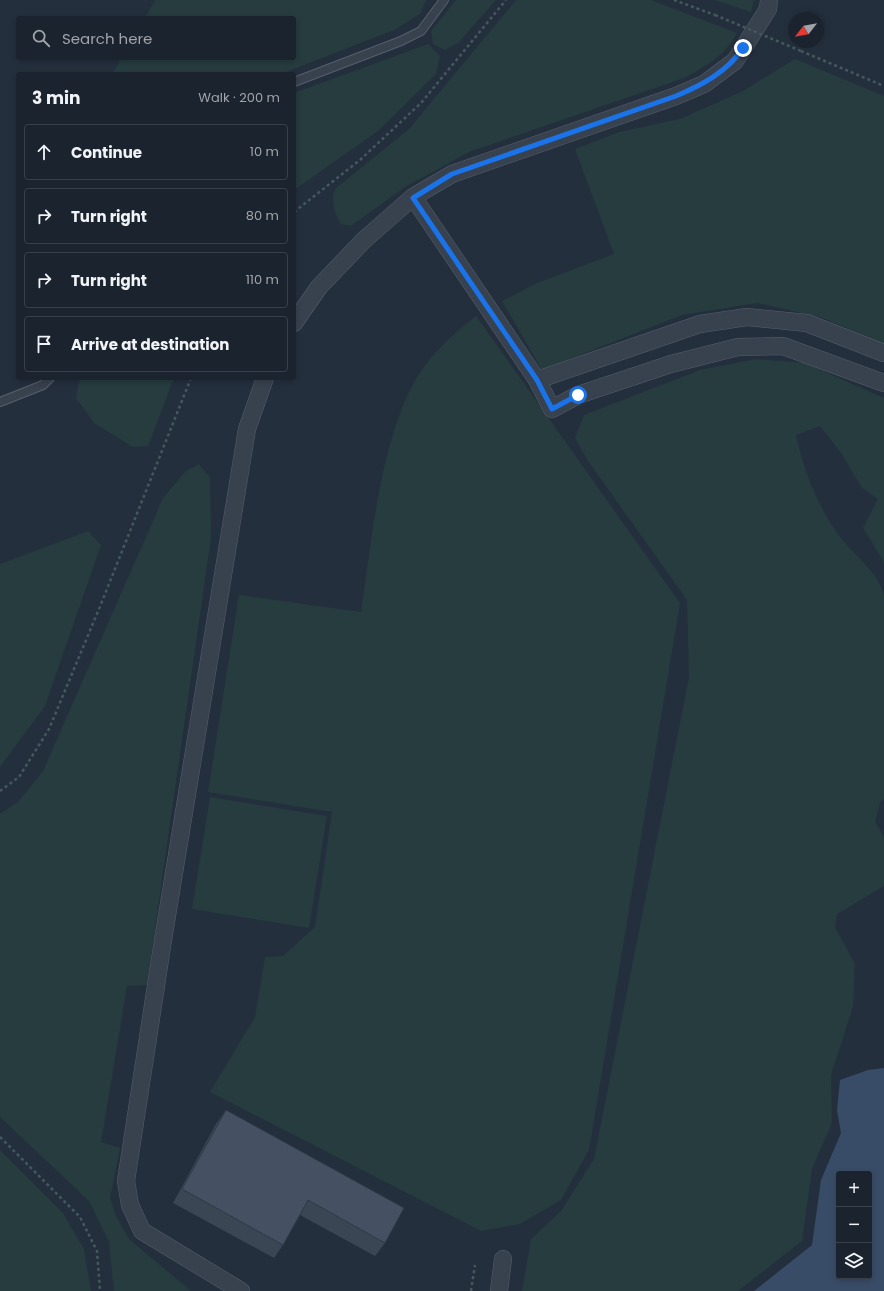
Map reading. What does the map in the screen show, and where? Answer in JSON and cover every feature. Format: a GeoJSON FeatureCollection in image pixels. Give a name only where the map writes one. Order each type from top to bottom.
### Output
{"type":"FeatureCollection","features":[{"type":"Feature","properties":{"kind":"street"},"geometry":{"type":"LineString","coordinates":[[296,320],[319,287],[364,240],[413,198],[452,174],[676,96],[704,84],[735,61],[768,8],[769,0]]}},
{"type":"Feature","properties":{"kind":"street"},"geometry":{"type":"LineString","coordinates":[[413,198],[537,380],[552,409],[578,395],[671,364],[738,347],[783,346],[884,383]]}},
{"type":"Feature","properties":{"kind":"street"},"geometry":{"type":"LineString","coordinates":[[537,380],[700,324],[747,317],[807,323],[884,353]]}},
{"type":"Feature","properties":{"kind":"street"},"geometry":{"type":"LineString","coordinates":[[241,1291],[142,1231],[130,1205],[126,1181],[163,940],[247,429],[264,380]]}},
{"type":"Feature","properties":{"kind":"street"},"geometry":{"type":"LineString","coordinates":[[499,1291],[503,1259]]}},
{"type":"Feature","properties":{"kind":"lane"},"geometry":{"type":"LineString","coordinates":[[296,81],[401,41],[421,31],[444,0]]}},
{"type":"Feature","properties":{"kind":"lane"},"geometry":{"type":"LineString","coordinates":[[0,402],[43,385],[48,380]]}},
{"type":"Feature","properties":{"kind":"path"},"geometry":{"type":"LineString","coordinates":[[296,210],[360,160],[421,103],[506,0]]}},
{"type":"Feature","properties":{"kind":"path"},"geometry":{"type":"LineString","coordinates":[[674,0],[715,15],[884,86]]}},
{"type":"Feature","properties":{"kind":"path"},"geometry":{"type":"LineString","coordinates":[[0,791],[19,777],[49,729],[99,609],[189,380]]}},
{"type":"Feature","properties":{"kind":"path"},"geometry":{"type":"LineString","coordinates":[[0,1137],[80,1217],[97,1251],[100,1291]]}},
{"type":"Feature","properties":{"kind":"path"},"geometry":{"type":"LineString","coordinates":[[471,1291],[475,1265]]}},
{"type":"Feature","properties":{"kind":"green space"},"geometry":{"type":"Polygon","coordinates":[[[155,0],[426,0],[420,14],[394,30],[286,72],[113,72],[121,60],[296,60],[296,16],[146,16],[155,0]]]}},
{"type":"Feature","properties":{"kind":"green space"},"geometry":{"type":"Polygon","coordinates":[[[456,0],[496,0],[458,43],[445,50],[433,44],[431,31],[456,0]]]}},
{"type":"Feature","properties":{"kind":"green space"},"geometry":{"type":"Polygon","coordinates":[[[516,0],[651,0],[737,33],[727,48],[714,60],[684,78],[469,152],[405,187],[351,226],[341,224],[336,215],[333,202],[336,188],[409,129],[516,0]]]}},
{"type":"Feature","properties":{"kind":"green space"},"geometry":{"type":"Polygon","coordinates":[[[715,0],[754,0],[751,12],[715,0]]]}},
{"type":"Feature","properties":{"kind":"green space"},"geometry":{"type":"Polygon","coordinates":[[[428,44],[440,56],[436,74],[378,131],[296,189],[296,92],[428,44]]]}},
{"type":"Feature","properties":{"kind":"green space"},"geometry":{"type":"Polygon","coordinates":[[[795,59],[884,96],[884,343],[820,317],[757,303],[682,315],[542,370],[502,301],[537,283],[614,254],[575,149],[619,132],[680,119],[741,92],[795,59]]]}},
{"type":"Feature","properties":{"kind":"green space"},"geometry":{"type":"Polygon","coordinates":[[[476,316],[680,603],[589,1150],[561,1200],[520,1224],[481,1231],[210,1092],[255,1017],[265,957],[283,956],[315,927],[332,812],[208,792],[239,595],[361,612],[379,491],[394,430],[404,402],[417,377],[429,360],[452,336],[476,316]]]}},
{"type":"Feature","properties":{"kind":"green space"},"geometry":{"type":"Polygon","coordinates":[[[756,359],[805,363],[884,398],[884,562],[863,528],[878,499],[862,488],[841,453],[820,426],[796,435],[808,476],[825,514],[841,538],[878,580],[884,596],[884,799],[880,802],[875,822],[884,837],[884,886],[837,914],[835,927],[855,964],[853,1007],[831,1075],[832,1123],[812,1169],[802,1241],[738,1291],[522,1291],[531,1239],[561,1211],[594,1159],[689,677],[687,600],[588,461],[575,438],[584,415],[700,370],[756,359]]]}},
{"type":"Feature","properties":{"kind":"green space"},"geometry":{"type":"Polygon","coordinates":[[[80,380],[173,380],[148,446],[133,447],[94,423],[76,398],[80,380]]]}},
{"type":"Feature","properties":{"kind":"green space"},"geometry":{"type":"Polygon","coordinates":[[[199,464],[210,478],[211,538],[147,985],[127,986],[101,1142],[120,1148],[110,1198],[116,1216],[129,1239],[191,1291],[114,1291],[109,1242],[89,1201],[0,1117],[0,814],[18,802],[43,771],[163,498],[185,472],[199,464]]]}},
{"type":"Feature","properties":{"kind":"green space"},"geometry":{"type":"Polygon","coordinates":[[[88,531],[101,545],[45,706],[0,767],[0,564],[88,531]]]}},
{"type":"Feature","properties":{"kind":"green space"},"geometry":{"type":"Polygon","coordinates":[[[210,797],[327,816],[309,928],[192,909],[210,797]]]}},
{"type":"Feature","properties":{"kind":"green space"},"geometry":{"type":"Polygon","coordinates":[[[0,1150],[63,1213],[84,1249],[91,1291],[0,1291],[0,1150]]]}},
{"type":"Feature","properties":{"kind":"water"},"geometry":{"type":"Polygon","coordinates":[[[884,1068],[884,1291],[754,1291],[812,1245],[821,1180],[841,1133],[837,1110],[840,1080],[868,1070],[884,1068]]]}},
{"type":"Feature","properties":{"kind":"building"},"geometry":{"type":"Polygon","coordinates":[[[226,1110],[404,1208],[385,1243],[308,1200],[283,1245],[182,1189],[226,1110]]]}},
{"type":"Feature","properties":{"kind":"route"},"geometry":{"type":"LineString","coordinates":[[578,395],[552,409],[537,380],[413,198],[452,174],[676,96],[704,84],[735,61],[743,48]]}}]}
